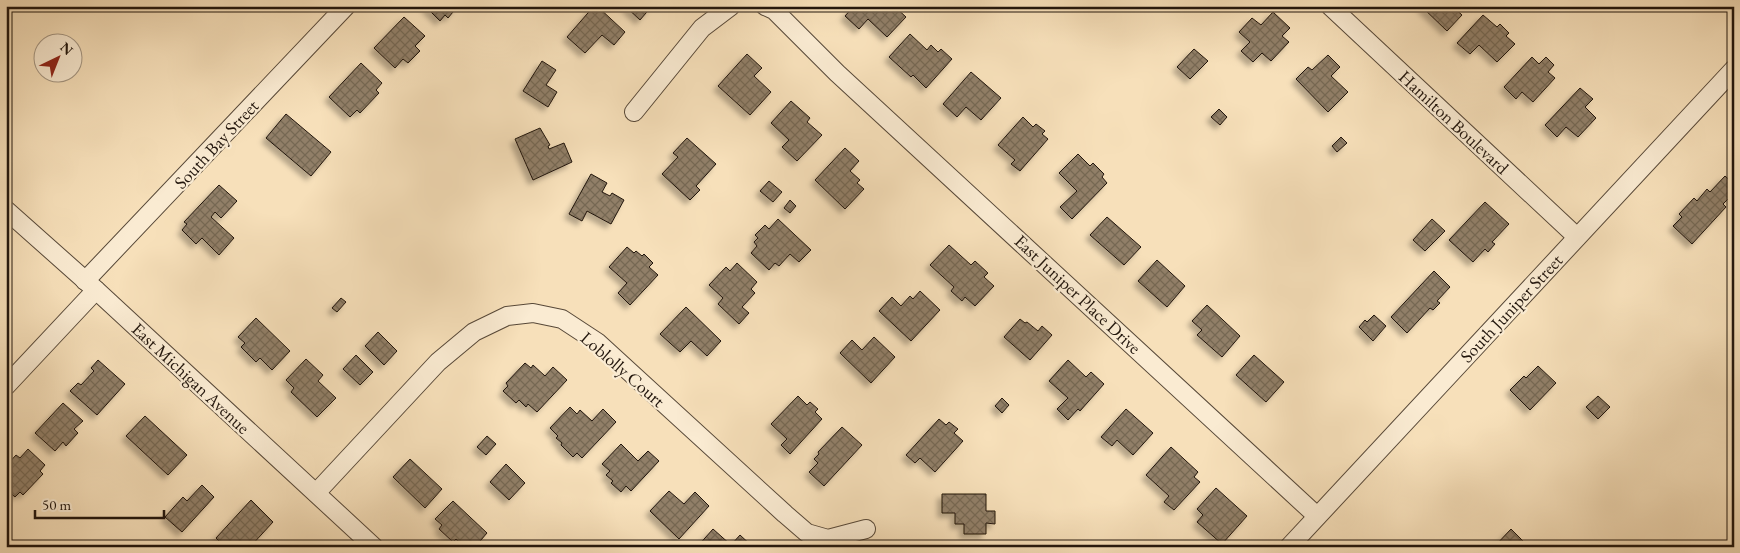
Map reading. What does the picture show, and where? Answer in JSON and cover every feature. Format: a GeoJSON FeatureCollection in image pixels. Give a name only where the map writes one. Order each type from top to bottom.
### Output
{"type":"FeatureCollection","features":[{"type":"Feature","properties":{"kind":"street","name":"South Bay Street"},"geometry":{"type":"LineString","coordinates":[[6,386],[90,285],[346,6]]}},
{"type":"Feature","properties":{"kind":"street"},"geometry":{"type":"LineString","coordinates":[[634,112],[702,28],[731,6]]}},
{"type":"Feature","properties":{"kind":"street","name":"East Juniper Place Drive"},"geometry":{"type":"LineString","coordinates":[[765,6],[774,10],[837,73],[1317,516]]}},
{"type":"Feature","properties":{"kind":"street","name":"Hamilton Boulevard"},"geometry":{"type":"LineString","coordinates":[[1330,6],[1577,237]]}},
{"type":"Feature","properties":{"kind":"street","name":"South Juniper Street"},"geometry":{"type":"LineString","coordinates":[[1289,547],[1734,69]]}},
{"type":"Feature","properties":{"kind":"street","name":"East Michigan Avenue"},"geometry":{"type":"LineString","coordinates":[[6,210],[374,547]]}},
{"type":"Feature","properties":{"kind":"street","name":"Loblolly Court"},"geometry":{"type":"LineString","coordinates":[[316,493],[438,362],[474,332],[507,316],[534,313],[562,319],[597,342],[778,508],[807,532],[828,539],[866,529]]}},
{"type":"Feature","properties":{"kind":"building"},"geometry":{"type":"Polygon","coordinates":[[[425,6],[458,6],[448,18],[445,15],[440,21],[425,6]]]}},
{"type":"Feature","properties":{"kind":"building"},"geometry":{"type":"Polygon","coordinates":[[[594,6],[597,6],[625,32],[614,45],[602,35],[585,53],[567,37],[594,6]]]}},
{"type":"Feature","properties":{"kind":"building"},"geometry":{"type":"Polygon","coordinates":[[[625,6],[652,6],[640,20],[625,6]]]}},
{"type":"Feature","properties":{"kind":"building"},"geometry":{"type":"Polygon","coordinates":[[[854,6],[881,6],[887,12],[894,6],[906,17],[887,37],[868,19],[859,29],[845,16],[854,6]]]}},
{"type":"Feature","properties":{"kind":"building"},"geometry":{"type":"Polygon","coordinates":[[[1421,6],[1452,6],[1462,15],[1447,31],[1421,6]]]}},
{"type":"Feature","properties":{"kind":"building"},"geometry":{"type":"Polygon","coordinates":[[[1273,12],[1290,28],[1282,36],[1289,42],[1271,61],[1262,53],[1253,62],[1241,51],[1250,42],[1239,32],[1252,18],[1261,25],[1273,12]]]}},
{"type":"Feature","properties":{"kind":"building"},"geometry":{"type":"Polygon","coordinates":[[[1483,15],[1497,27],[1500,24],[1509,33],[1506,36],[1515,44],[1497,62],[1479,45],[1470,54],[1457,43],[1483,15]]]}},
{"type":"Feature","properties":{"kind":"building"},"geometry":{"type":"Polygon","coordinates":[[[404,17],[425,36],[415,46],[420,51],[408,63],[403,59],[395,68],[374,48],[404,17]]]}},
{"type":"Feature","properties":{"kind":"building"},"geometry":{"type":"Polygon","coordinates":[[[910,34],[927,50],[931,45],[938,52],[941,49],[952,59],[926,88],[913,75],[911,77],[889,57],[910,34]]]}},
{"type":"Feature","properties":{"kind":"building"},"geometry":{"type":"Polygon","coordinates":[[[1194,49],[1208,61],[1190,79],[1177,67],[1194,49]]]}},
{"type":"Feature","properties":{"kind":"building"},"geometry":{"type":"Polygon","coordinates":[[[747,54],[762,68],[754,76],[771,92],[750,115],[718,86],[747,54]]]}},
{"type":"Feature","properties":{"kind":"building"},"geometry":{"type":"Polygon","coordinates":[[[1328,55],[1340,67],[1331,76],[1348,92],[1328,112],[1296,79],[1308,67],[1312,70],[1328,55]]]}},
{"type":"Feature","properties":{"kind":"building"},"geometry":{"type":"Polygon","coordinates":[[[1532,57],[1539,64],[1546,57],[1554,65],[1548,72],[1555,78],[1533,102],[1522,92],[1516,99],[1504,87],[1532,57]]]}},
{"type":"Feature","properties":{"kind":"building"},"geometry":{"type":"Polygon","coordinates":[[[542,61],[556,70],[546,85],[557,92],[548,107],[523,91],[542,61]]]}},
{"type":"Feature","properties":{"kind":"building"},"geometry":{"type":"Polygon","coordinates":[[[361,63],[382,83],[376,90],[379,93],[360,113],[357,110],[350,117],[329,97],[361,63]]]}},
{"type":"Feature","properties":{"kind":"building"},"geometry":{"type":"Polygon","coordinates":[[[971,72],[1001,98],[981,120],[966,107],[957,117],[943,104],[971,72]]]}},
{"type":"Feature","properties":{"kind":"building"},"geometry":{"type":"Polygon","coordinates":[[[1580,88],[1593,99],[1585,107],[1596,118],[1578,137],[1566,127],[1557,137],[1545,125],[1580,88]]]}},
{"type":"Feature","properties":{"kind":"building"},"geometry":{"type":"Polygon","coordinates":[[[791,101],[810,118],[807,122],[822,135],[797,161],[782,147],[789,140],[771,123],[791,101]]]}},
{"type":"Feature","properties":{"kind":"building"},"geometry":{"type":"Polygon","coordinates":[[[1219,109],[1227,117],[1220,125],[1211,117],[1219,109]]]}},
{"type":"Feature","properties":{"kind":"building"},"geometry":{"type":"Polygon","coordinates":[[[286,114],[331,152],[311,176],[266,138],[286,114]]]}},
{"type":"Feature","properties":{"kind":"building"},"geometry":{"type":"Polygon","coordinates":[[[1023,117],[1033,127],[1036,124],[1045,131],[1042,134],[1048,139],[1020,171],[1011,164],[1015,160],[998,145],[1023,117]]]}},
{"type":"Feature","properties":{"kind":"building"},"geometry":{"type":"Polygon","coordinates":[[[540,128],[550,145],[548,146],[549,149],[564,143],[572,162],[533,180],[515,139],[540,128]]]}},
{"type":"Feature","properties":{"kind":"building"},"geometry":{"type":"Polygon","coordinates":[[[1341,137],[1347,143],[1337,152],[1332,146],[1341,137]]]}},
{"type":"Feature","properties":{"kind":"building"},"geometry":{"type":"Polygon","coordinates":[[[687,138],[716,164],[696,186],[700,190],[690,200],[662,174],[678,157],[673,153],[687,138]]]}},
{"type":"Feature","properties":{"kind":"building"},"geometry":{"type":"Polygon","coordinates":[[[845,148],[859,161],[850,171],[860,180],[857,183],[864,189],[845,209],[815,180],[845,148]]]}},
{"type":"Feature","properties":{"kind":"building"},"geometry":{"type":"Polygon","coordinates":[[[1078,154],[1090,166],[1093,163],[1104,174],[1102,177],[1107,183],[1072,219],[1060,207],[1077,191],[1059,173],[1078,154]]]}},
{"type":"Feature","properties":{"kind":"building"},"geometry":{"type":"Polygon","coordinates":[[[591,174],[607,183],[602,192],[610,196],[612,193],[624,200],[611,224],[587,211],[582,221],[569,214],[591,174]]]}},
{"type":"Feature","properties":{"kind":"building"},"geometry":{"type":"Polygon","coordinates":[[[1725,176],[1734,184],[1734,193],[1723,204],[1726,207],[1692,244],[1673,226],[1682,217],[1679,214],[1694,198],[1697,201],[1707,189],[1710,192],[1725,176]]]}},
{"type":"Feature","properties":{"kind":"building"},"geometry":{"type":"Polygon","coordinates":[[[769,181],[782,192],[773,202],[760,191],[769,181]]]}},
{"type":"Feature","properties":{"kind":"building"},"geometry":{"type":"Polygon","coordinates":[[[219,185],[237,201],[221,218],[215,212],[211,217],[234,238],[219,255],[202,238],[196,244],[182,230],[187,224],[184,222],[219,185]]]}},
{"type":"Feature","properties":{"kind":"building"},"geometry":{"type":"Polygon","coordinates":[[[790,200],[796,206],[790,213],[784,208],[790,200]]]}},
{"type":"Feature","properties":{"kind":"building"},"geometry":{"type":"Polygon","coordinates":[[[1485,202],[1509,224],[1492,242],[1495,244],[1488,252],[1485,249],[1473,262],[1449,240],[1485,202]]]}},
{"type":"Feature","properties":{"kind":"building"},"geometry":{"type":"Polygon","coordinates":[[[1107,217],[1141,247],[1124,265],[1090,235],[1107,217]]]}},
{"type":"Feature","properties":{"kind":"building"},"geometry":{"type":"Polygon","coordinates":[[[778,219],[811,250],[799,262],[790,254],[779,266],[775,263],[769,270],[751,253],[757,246],[754,242],[758,238],[755,235],[765,225],[769,229],[778,219]]]}},
{"type":"Feature","properties":{"kind":"building"},"geometry":{"type":"Polygon","coordinates":[[[1432,219],[1445,231],[1425,251],[1413,240],[1432,219]]]}},
{"type":"Feature","properties":{"kind":"building"},"geometry":{"type":"Polygon","coordinates":[[[949,245],[971,265],[975,261],[988,273],[984,277],[994,286],[975,306],[965,297],[962,301],[951,291],[954,287],[930,265],[949,245]]]}},
{"type":"Feature","properties":{"kind":"building"},"geometry":{"type":"Polygon","coordinates":[[[627,247],[634,253],[636,251],[642,256],[644,254],[653,263],[649,267],[658,275],[630,305],[618,293],[627,283],[609,267],[627,247]]]}},
{"type":"Feature","properties":{"kind":"building"},"geometry":{"type":"Polygon","coordinates":[[[1157,260],[1185,286],[1167,307],[1138,281],[1157,260]]]}},
{"type":"Feature","properties":{"kind":"building"},"geometry":{"type":"Polygon","coordinates":[[[737,263],[757,282],[751,289],[755,293],[742,307],[749,313],[739,324],[718,304],[723,298],[709,285],[726,267],[730,271],[737,263]]]}},
{"type":"Feature","properties":{"kind":"building"},"geometry":{"type":"Polygon","coordinates":[[[1434,271],[1450,287],[1437,301],[1440,303],[1433,310],[1430,308],[1407,333],[1391,317],[1434,271]]]}},
{"type":"Feature","properties":{"kind":"building"},"geometry":{"type":"Polygon","coordinates":[[[920,291],[940,310],[911,341],[879,311],[892,297],[901,306],[910,296],[913,299],[920,291]]]}},
{"type":"Feature","properties":{"kind":"building"},"geometry":{"type":"Polygon","coordinates":[[[341,298],[346,302],[337,312],[332,308],[341,298]]]}},
{"type":"Feature","properties":{"kind":"building"},"geometry":{"type":"Polygon","coordinates":[[[1207,305],[1240,336],[1222,357],[1197,335],[1202,330],[1192,321],[1207,305]]]}},
{"type":"Feature","properties":{"kind":"building"},"geometry":{"type":"Polygon","coordinates":[[[686,307],[721,341],[707,356],[691,341],[680,352],[660,334],[686,307]]]}},
{"type":"Feature","properties":{"kind":"building"},"geometry":{"type":"Polygon","coordinates":[[[1374,315],[1386,326],[1373,341],[1359,327],[1365,320],[1367,322],[1374,315]]]}},
{"type":"Feature","properties":{"kind":"building"},"geometry":{"type":"Polygon","coordinates":[[[256,318],[290,351],[272,370],[260,358],[256,362],[241,347],[245,343],[238,337],[256,318]]]}},
{"type":"Feature","properties":{"kind":"building"},"geometry":{"type":"Polygon","coordinates":[[[1020,319],[1038,331],[1042,326],[1052,335],[1030,360],[1004,337],[1020,319]]]}},
{"type":"Feature","properties":{"kind":"building"},"geometry":{"type":"Polygon","coordinates":[[[378,332],[397,351],[384,365],[365,346],[378,332]]]}},
{"type":"Feature","properties":{"kind":"building"},"geometry":{"type":"Polygon","coordinates":[[[874,337],[895,357],[871,383],[840,353],[852,340],[862,350],[874,337]]]}},
{"type":"Feature","properties":{"kind":"building"},"geometry":{"type":"Polygon","coordinates":[[[356,355],[373,372],[360,385],[343,369],[356,355]]]}},
{"type":"Feature","properties":{"kind":"building"},"geometry":{"type":"Polygon","coordinates":[[[1254,355],[1284,382],[1266,402],[1236,375],[1254,355]]]}},
{"type":"Feature","properties":{"kind":"building"},"geometry":{"type":"Polygon","coordinates":[[[306,359],[323,375],[318,381],[336,398],[317,417],[291,392],[294,388],[286,380],[306,359]]]}},
{"type":"Feature","properties":{"kind":"building"},"geometry":{"type":"Polygon","coordinates":[[[98,360],[125,384],[97,415],[70,391],[78,383],[81,385],[94,371],[91,368],[98,360]]]}},
{"type":"Feature","properties":{"kind":"building"},"geometry":{"type":"Polygon","coordinates":[[[1068,360],[1086,377],[1091,372],[1104,384],[1080,411],[1078,409],[1068,420],[1057,409],[1068,398],[1049,381],[1068,360]]]}},
{"type":"Feature","properties":{"kind":"building"},"geometry":{"type":"Polygon","coordinates":[[[525,363],[531,368],[533,365],[545,376],[553,367],[567,380],[537,412],[528,404],[526,407],[519,400],[516,403],[503,391],[508,386],[506,383],[525,363]]]}},
{"type":"Feature","properties":{"kind":"building"},"geometry":{"type":"Polygon","coordinates":[[[1538,366],[1556,383],[1530,410],[1510,390],[1524,376],[1526,378],[1538,366]]]}},
{"type":"Feature","properties":{"kind":"building"},"geometry":{"type":"Polygon","coordinates":[[[798,396],[807,405],[810,402],[818,409],[815,412],[822,419],[790,454],[781,445],[787,439],[771,424],[798,396]]]}},
{"type":"Feature","properties":{"kind":"building"},"geometry":{"type":"Polygon","coordinates":[[[1598,396],[1610,407],[1598,419],[1586,407],[1598,396]]]}},
{"type":"Feature","properties":{"kind":"building"},"geometry":{"type":"Polygon","coordinates":[[[1002,398],[1009,405],[1002,413],[995,406],[1002,398]]]}},
{"type":"Feature","properties":{"kind":"building"},"geometry":{"type":"Polygon","coordinates":[[[63,403],[83,421],[74,429],[78,433],[66,446],[63,442],[55,451],[35,433],[63,403]]]}},
{"type":"Feature","properties":{"kind":"building"},"geometry":{"type":"Polygon","coordinates":[[[570,407],[577,414],[580,410],[592,421],[603,409],[616,422],[582,458],[577,453],[573,457],[561,445],[562,443],[556,438],[558,436],[550,428],[570,407]]]}},
{"type":"Feature","properties":{"kind":"building"},"geometry":{"type":"Polygon","coordinates":[[[1126,409],[1153,433],[1133,455],[1117,440],[1112,446],[1101,437],[1126,409]]]}},
{"type":"Feature","properties":{"kind":"building"},"geometry":{"type":"Polygon","coordinates":[[[145,416],[187,455],[168,475],[126,436],[145,416]]]}},
{"type":"Feature","properties":{"kind":"building"},"geometry":{"type":"Polygon","coordinates":[[[939,419],[946,425],[949,422],[958,429],[954,433],[963,441],[935,472],[920,458],[915,463],[906,455],[939,419]]]}},
{"type":"Feature","properties":{"kind":"building"},"geometry":{"type":"Polygon","coordinates":[[[842,427],[862,445],[824,486],[809,472],[818,463],[814,459],[819,454],[818,452],[842,427]]]}},
{"type":"Feature","properties":{"kind":"building"},"geometry":{"type":"Polygon","coordinates":[[[487,436],[496,444],[486,455],[477,447],[487,436]]]}},
{"type":"Feature","properties":{"kind":"building"},"geometry":{"type":"Polygon","coordinates":[[[621,444],[638,461],[648,451],[659,461],[631,491],[626,486],[621,492],[611,483],[613,481],[606,475],[610,471],[602,464],[621,444]]]}},
{"type":"Feature","properties":{"kind":"building"},"geometry":{"type":"Polygon","coordinates":[[[1171,447],[1198,472],[1194,477],[1200,482],[1174,510],[1164,502],[1169,496],[1146,475],[1171,447]]]}},
{"type":"Feature","properties":{"kind":"building"},"geometry":{"type":"Polygon","coordinates":[[[28,449],[45,465],[40,471],[43,474],[23,495],[20,492],[15,497],[6,489],[6,466],[16,455],[20,458],[28,449]]]}},
{"type":"Feature","properties":{"kind":"building"},"geometry":{"type":"Polygon","coordinates":[[[410,459],[442,489],[425,508],[393,477],[410,459]]]}},
{"type":"Feature","properties":{"kind":"building"},"geometry":{"type":"Polygon","coordinates":[[[506,464],[525,483],[509,500],[490,482],[506,464]]]}},
{"type":"Feature","properties":{"kind":"building"},"geometry":{"type":"Polygon","coordinates":[[[202,485],[214,497],[182,532],[165,517],[183,497],[187,501],[202,485]]]}},
{"type":"Feature","properties":{"kind":"building"},"geometry":{"type":"Polygon","coordinates":[[[1216,488],[1247,516],[1222,544],[1197,522],[1203,515],[1197,509],[1216,488]]]}},
{"type":"Feature","properties":{"kind":"building"},"geometry":{"type":"Polygon","coordinates":[[[669,491],[684,504],[695,492],[709,506],[679,539],[650,511],[669,491]]]}},
{"type":"Feature","properties":{"kind":"building"},"geometry":{"type":"Polygon","coordinates":[[[942,494],[986,494],[986,511],[995,511],[995,524],[986,523],[986,534],[964,534],[964,524],[955,524],[955,513],[942,513],[942,494]]]}},
{"type":"Feature","properties":{"kind":"building"},"geometry":{"type":"Polygon","coordinates":[[[251,500],[273,522],[250,547],[225,547],[216,538],[251,500]]]}},
{"type":"Feature","properties":{"kind":"building"},"geometry":{"type":"Polygon","coordinates":[[[453,501],[487,533],[475,547],[465,547],[456,539],[453,542],[439,529],[442,525],[435,519],[453,501]]]}},
{"type":"Feature","properties":{"kind":"building"},"geometry":{"type":"Polygon","coordinates":[[[713,529],[731,545],[740,535],[753,547],[697,547],[713,529]]]}},
{"type":"Feature","properties":{"kind":"building"},"geometry":{"type":"Polygon","coordinates":[[[1511,529],[1529,547],[1494,547],[1511,529]]]}}]}
